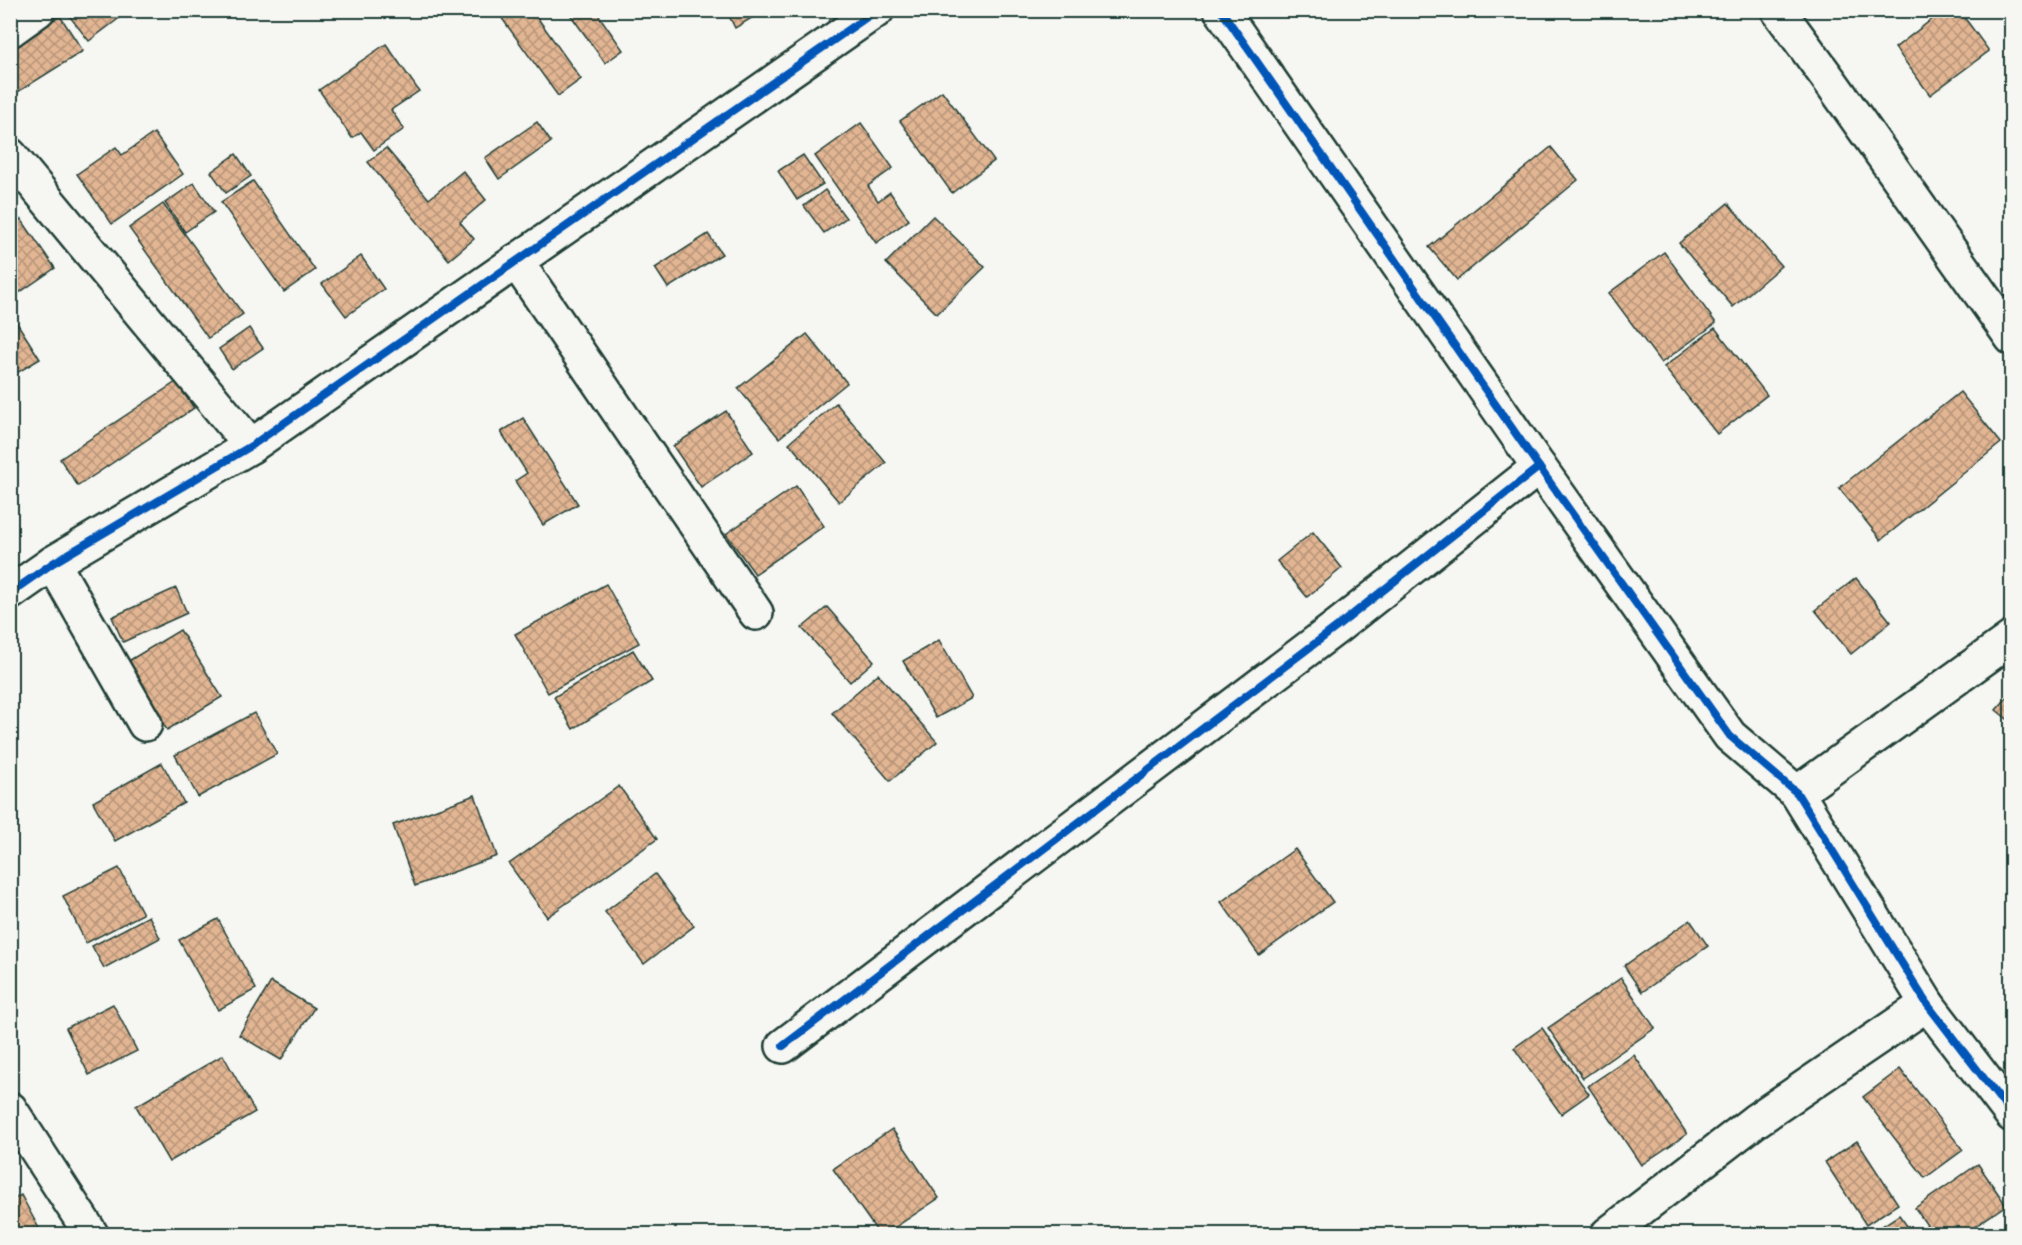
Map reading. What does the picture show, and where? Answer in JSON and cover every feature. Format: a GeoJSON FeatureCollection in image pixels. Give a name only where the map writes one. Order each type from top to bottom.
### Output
{"type":"FeatureCollection","features":[{"type":"Feature","properties":{"kind":"street"},"geometry":{"type":"LineString","coordinates":[[10,30],[38,10]]}},
{"type":"Feature","properties":{"kind":"street"},"geometry":{"type":"LineString","coordinates":[[10,593],[53,563],[251,446],[877,10]]}},
{"type":"Feature","properties":{"kind":"street"},"geometry":{"type":"LineString","coordinates":[[1221,10],[1539,468],[1730,736],[1797,793],[1927,1004],[2012,1115]]}},
{"type":"Feature","properties":{"kind":"street"},"geometry":{"type":"LineString","coordinates":[[1778,10],[2012,338]]}},
{"type":"Feature","properties":{"kind":"street"},"geometry":{"type":"LineString","coordinates":[[10,155],[251,446]]}},
{"type":"Feature","properties":{"kind":"street"},"geometry":{"type":"LineString","coordinates":[[516,261],[756,613]]}},
{"type":"Feature","properties":{"kind":"street"},"geometry":{"type":"LineString","coordinates":[[783,1046],[1338,626],[1539,468]]}},
{"type":"Feature","properties":{"kind":"street"},"geometry":{"type":"LineString","coordinates":[[53,563],[145,724]]}},
{"type":"Feature","properties":{"kind":"street"},"geometry":{"type":"LineString","coordinates":[[1797,793],[2012,638]]}},
{"type":"Feature","properties":{"kind":"street"},"geometry":{"type":"LineString","coordinates":[[1608,1234],[1755,1121],[1927,1004]]}},
{"type":"Feature","properties":{"kind":"street"},"geometry":{"type":"LineString","coordinates":[[10,1109],[91,1234]]}},
{"type":"Feature","properties":{"kind":"building"},"geometry":{"type":"Polygon","coordinates":[[[79,10],[130,10],[89,41],[70,17],[79,10]]]}},
{"type":"Feature","properties":{"kind":"building"},"geometry":{"type":"Polygon","coordinates":[[[496,10],[532,10],[581,79],[558,96],[496,10]]]}},
{"type":"Feature","properties":{"kind":"building"},"geometry":{"type":"Polygon","coordinates":[[[567,10],[595,10],[623,50],[605,63],[567,10]]]}},
{"type":"Feature","properties":{"kind":"building"},"geometry":{"type":"Polygon","coordinates":[[[726,10],[765,10],[735,28],[726,10]]]}},
{"type":"Feature","properties":{"kind":"building"},"geometry":{"type":"Polygon","coordinates":[[[1944,10],[1959,10],[1989,51],[1930,95],[1895,48],[1944,10]]]}},
{"type":"Feature","properties":{"kind":"building"},"geometry":{"type":"Polygon","coordinates":[[[60,16],[83,51],[10,97],[10,47],[60,16]]]}},
{"type":"Feature","properties":{"kind":"building"},"geometry":{"type":"Polygon","coordinates":[[[386,44],[419,91],[391,110],[404,129],[374,150],[361,132],[352,138],[319,90],[386,44]]]}},
{"type":"Feature","properties":{"kind":"building"},"geometry":{"type":"Polygon","coordinates":[[[942,91],[994,161],[952,193],[900,121],[942,91]]]}},
{"type":"Feature","properties":{"kind":"building"},"geometry":{"type":"Polygon","coordinates":[[[537,122],[551,142],[499,179],[485,158],[537,122]]]}},
{"type":"Feature","properties":{"kind":"building"},"geometry":{"type":"Polygon","coordinates":[[[861,123],[893,168],[868,186],[878,201],[890,192],[909,220],[876,243],[815,156],[861,123]]]}},
{"type":"Feature","properties":{"kind":"building"},"geometry":{"type":"Polygon","coordinates":[[[154,133],[183,174],[112,224],[77,174],[116,147],[122,155],[154,133]]]}},
{"type":"Feature","properties":{"kind":"building"},"geometry":{"type":"Polygon","coordinates":[[[1551,147],[1578,180],[1457,280],[1429,247],[1551,147]]]}},
{"type":"Feature","properties":{"kind":"building"},"geometry":{"type":"Polygon","coordinates":[[[386,148],[429,199],[463,171],[486,200],[460,222],[474,239],[449,260],[368,162],[386,148]]]}},
{"type":"Feature","properties":{"kind":"building"},"geometry":{"type":"Polygon","coordinates":[[[236,154],[251,176],[226,193],[211,172],[236,154]]]}},
{"type":"Feature","properties":{"kind":"building"},"geometry":{"type":"Polygon","coordinates":[[[803,155],[823,184],[797,200],[778,171],[803,155]]]}},
{"type":"Feature","properties":{"kind":"building"},"geometry":{"type":"Polygon","coordinates":[[[253,181],[315,270],[284,292],[221,202],[253,181]]]}},
{"type":"Feature","properties":{"kind":"building"},"geometry":{"type":"Polygon","coordinates":[[[194,183],[214,212],[185,232],[165,203],[194,183]]]}},
{"type":"Feature","properties":{"kind":"building"},"geometry":{"type":"Polygon","coordinates":[[[825,190],[846,218],[824,233],[804,206],[825,190]]]}},
{"type":"Feature","properties":{"kind":"building"},"geometry":{"type":"Polygon","coordinates":[[[1728,203],[1781,266],[1733,307],[1679,243],[1728,203]]]}},
{"type":"Feature","properties":{"kind":"building"},"geometry":{"type":"Polygon","coordinates":[[[163,204],[243,314],[208,338],[129,228],[163,204]]]}},
{"type":"Feature","properties":{"kind":"building"},"geometry":{"type":"Polygon","coordinates":[[[933,216],[985,267],[937,314],[886,263],[933,216]]]}},
{"type":"Feature","properties":{"kind":"building"},"geometry":{"type":"Polygon","coordinates":[[[21,219],[55,268],[10,299],[10,227],[21,219]]]}},
{"type":"Feature","properties":{"kind":"building"},"geometry":{"type":"Polygon","coordinates":[[[708,234],[722,254],[668,288],[655,268],[708,234]]]}},
{"type":"Feature","properties":{"kind":"building"},"geometry":{"type":"Polygon","coordinates":[[[1664,252],[1716,323],[1661,363],[1609,293],[1664,252]]]}},
{"type":"Feature","properties":{"kind":"building"},"geometry":{"type":"Polygon","coordinates":[[[361,256],[384,289],[346,316],[322,284],[361,256]]]}},
{"type":"Feature","properties":{"kind":"building"},"geometry":{"type":"Polygon","coordinates":[[[10,312],[40,359],[10,377],[10,312]]]}},
{"type":"Feature","properties":{"kind":"building"},"geometry":{"type":"Polygon","coordinates":[[[249,328],[263,348],[232,369],[219,349],[249,328]]]}},
{"type":"Feature","properties":{"kind":"building"},"geometry":{"type":"Polygon","coordinates":[[[1715,328],[1767,395],[1717,434],[1664,367],[1715,328]]]}},
{"type":"Feature","properties":{"kind":"building"},"geometry":{"type":"Polygon","coordinates":[[[807,334],[847,383],[779,438],[738,388],[807,334]]]}},
{"type":"Feature","properties":{"kind":"building"},"geometry":{"type":"Polygon","coordinates":[[[176,382],[194,408],[78,486],[60,459],[176,382]]]}},
{"type":"Feature","properties":{"kind":"building"},"geometry":{"type":"Polygon","coordinates":[[[1960,392],[2001,443],[1881,540],[1839,488],[1960,392]]]}},
{"type":"Feature","properties":{"kind":"building"},"geometry":{"type":"Polygon","coordinates":[[[836,403],[886,463],[839,502],[789,443],[836,403]]]}},
{"type":"Feature","properties":{"kind":"building"},"geometry":{"type":"Polygon","coordinates":[[[726,411],[753,452],[701,487],[673,446],[726,411]]]}},
{"type":"Feature","properties":{"kind":"building"},"geometry":{"type":"Polygon","coordinates":[[[523,418],[578,504],[543,525],[515,481],[527,473],[501,432],[523,418]]]}},
{"type":"Feature","properties":{"kind":"building"},"geometry":{"type":"Polygon","coordinates":[[[796,486],[824,526],[755,574],[726,534],[796,486]]]}},
{"type":"Feature","properties":{"kind":"building"},"geometry":{"type":"Polygon","coordinates":[[[1313,532],[1342,568],[1307,597],[1277,561],[1313,532]]]}},
{"type":"Feature","properties":{"kind":"building"},"geometry":{"type":"Polygon","coordinates":[[[1856,578],[1891,622],[1851,654],[1815,610],[1856,578]]]}},
{"type":"Feature","properties":{"kind":"building"},"geometry":{"type":"Polygon","coordinates":[[[606,584],[639,643],[548,693],[515,634],[606,584]]]}},
{"type":"Feature","properties":{"kind":"building"},"geometry":{"type":"Polygon","coordinates":[[[176,588],[187,613],[123,642],[112,617],[176,588]]]}},
{"type":"Feature","properties":{"kind":"building"},"geometry":{"type":"Polygon","coordinates":[[[827,607],[874,661],[850,682],[802,628],[827,607]]]}},
{"type":"Feature","properties":{"kind":"building"},"geometry":{"type":"Polygon","coordinates":[[[180,630],[222,697],[167,730],[125,663],[180,630]]]}},
{"type":"Feature","properties":{"kind":"building"},"geometry":{"type":"Polygon","coordinates":[[[939,640],[972,698],[936,718],[903,661],[939,640]]]}},
{"type":"Feature","properties":{"kind":"building"},"geometry":{"type":"Polygon","coordinates":[[[633,650],[652,681],[573,729],[554,697],[633,650]]]}},
{"type":"Feature","properties":{"kind":"building"},"geometry":{"type":"Polygon","coordinates":[[[878,674],[937,742],[890,781],[832,713],[878,674]]]}},
{"type":"Feature","properties":{"kind":"building"},"geometry":{"type":"Polygon","coordinates":[[[2012,692],[2012,723],[1996,710],[2012,692]]]}},
{"type":"Feature","properties":{"kind":"building"},"geometry":{"type":"Polygon","coordinates":[[[254,713],[277,754],[198,797],[175,755],[254,713]]]}},
{"type":"Feature","properties":{"kind":"building"},"geometry":{"type":"Polygon","coordinates":[[[162,763],[184,803],[115,841],[93,802],[162,763]]]}},
{"type":"Feature","properties":{"kind":"building"},"geometry":{"type":"Polygon","coordinates":[[[619,786],[657,839],[547,917],[509,864],[619,786]]]}},
{"type":"Feature","properties":{"kind":"building"},"geometry":{"type":"Polygon","coordinates":[[[475,795],[497,856],[415,886],[393,825],[475,795]]]}},
{"type":"Feature","properties":{"kind":"building"},"geometry":{"type":"Polygon","coordinates":[[[1295,849],[1333,902],[1259,955],[1221,902],[1295,849]]]}},
{"type":"Feature","properties":{"kind":"building"},"geometry":{"type":"Polygon","coordinates":[[[119,868],[143,914],[86,943],[63,896],[119,868]]]}},
{"type":"Feature","properties":{"kind":"building"},"geometry":{"type":"Polygon","coordinates":[[[655,874],[694,926],[644,964],[605,912],[655,874]]]}},
{"type":"Feature","properties":{"kind":"building"},"geometry":{"type":"Polygon","coordinates":[[[149,916],[160,938],[104,968],[92,946],[149,916]]]}},
{"type":"Feature","properties":{"kind":"building"},"geometry":{"type":"Polygon","coordinates":[[[218,919],[256,989],[218,1010],[179,940],[218,919]]]}},
{"type":"Feature","properties":{"kind":"building"},"geometry":{"type":"Polygon","coordinates":[[[1690,920],[1708,946],[1642,992],[1624,966],[1690,920]]]}},
{"type":"Feature","properties":{"kind":"building"},"geometry":{"type":"Polygon","coordinates":[[[1621,978],[1655,1028],[1583,1078],[1548,1028],[1621,978]]]}},
{"type":"Feature","properties":{"kind":"building"},"geometry":{"type":"Polygon","coordinates":[[[271,982],[314,1008],[281,1060],[239,1035],[271,982]]]}},
{"type":"Feature","properties":{"kind":"building"},"geometry":{"type":"Polygon","coordinates":[[[113,1004],[137,1051],[89,1075],[66,1028],[113,1004]]]}},
{"type":"Feature","properties":{"kind":"building"},"geometry":{"type":"Polygon","coordinates":[[[1542,1028],[1589,1094],[1561,1114],[1514,1048],[1542,1028]]]}},
{"type":"Feature","properties":{"kind":"building"},"geometry":{"type":"Polygon","coordinates":[[[223,1055],[255,1112],[169,1162],[136,1106],[223,1055]]]}},
{"type":"Feature","properties":{"kind":"building"},"geometry":{"type":"Polygon","coordinates":[[[1634,1055],[1687,1134],[1641,1165],[1588,1086],[1634,1055]]]}},
{"type":"Feature","properties":{"kind":"building"},"geometry":{"type":"Polygon","coordinates":[[[1900,1069],[1963,1150],[1925,1178],[1863,1097],[1900,1069]]]}},
{"type":"Feature","properties":{"kind":"building"},"geometry":{"type":"Polygon","coordinates":[[[892,1129],[939,1198],[885,1234],[879,1234],[833,1169],[892,1129]]]}},
{"type":"Feature","properties":{"kind":"building"},"geometry":{"type":"Polygon","coordinates":[[[1857,1141],[1898,1204],[1866,1225],[1825,1162],[1857,1141]]]}},
{"type":"Feature","properties":{"kind":"building"},"geometry":{"type":"Polygon","coordinates":[[[1978,1164],[2006,1205],[1964,1234],[1933,1234],[1915,1208],[1978,1164]]]}},
{"type":"Feature","properties":{"kind":"building"},"geometry":{"type":"Polygon","coordinates":[[[21,1195],[42,1234],[10,1234],[10,1201],[21,1195]]]}},
{"type":"Feature","properties":{"kind":"building"},"geometry":{"type":"Polygon","coordinates":[[[1899,1215],[1913,1234],[1870,1234],[1899,1215]]]}},
{"type":"Feature","properties":{"kind":"building"},"geometry":{"type":"Polygon","coordinates":[[[2012,1224],[2012,1234],[1995,1234],[2012,1224]]]}},
{"type":"Feature","properties":{"kind":"cycle path"},"geometry":{"type":"LineString","coordinates":[[10,593],[53,563],[251,446],[877,10]]}},
{"type":"Feature","properties":{"kind":"cycle path"},"geometry":{"type":"LineString","coordinates":[[1221,10],[1539,467],[1730,736],[1797,793],[1927,1004],[2012,1115]]}},
{"type":"Feature","properties":{"kind":"cycle path"},"geometry":{"type":"LineString","coordinates":[[783,1046],[1338,626],[1539,467]]}}]}
